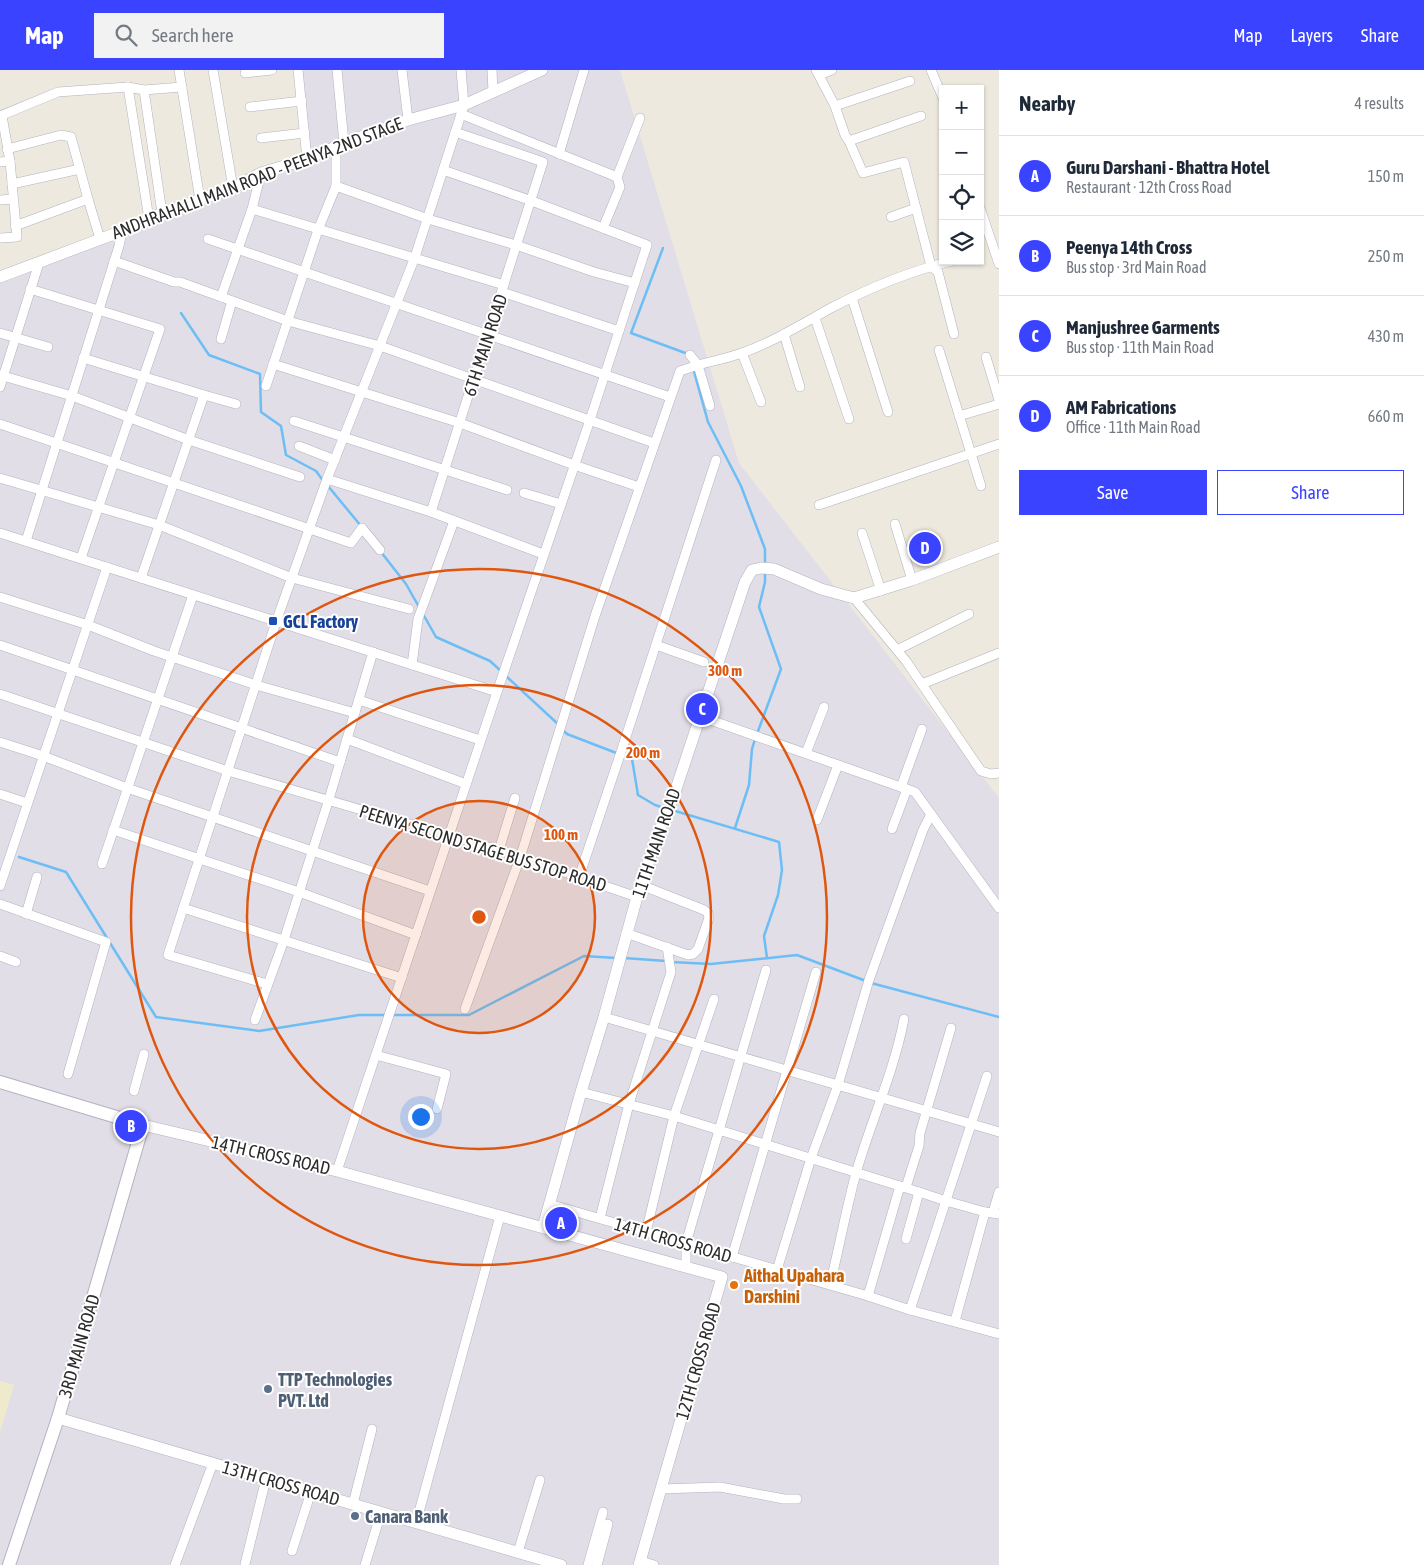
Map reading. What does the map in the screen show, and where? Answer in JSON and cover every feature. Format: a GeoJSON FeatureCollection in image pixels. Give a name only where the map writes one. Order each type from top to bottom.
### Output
{"type":"FeatureCollection","features":[{"type":"Feature","properties":{"kind":"main road"},"geometry":{"type":"LineString","coordinates":[[0,1082],[143,1125]]}},
{"type":"Feature","properties":{"kind":"main road","name":"3RD MAIN ROAD"},"geometry":{"type":"LineString","coordinates":[[9,1565],[58,1418],[143,1125]]}},
{"type":"Feature","properties":{"kind":"street"},"geometry":{"type":"LineString","coordinates":[[179,70],[200,200]]}},
{"type":"Feature","properties":{"kind":"street"},"geometry":{"type":"LineString","coordinates":[[213,70],[233,188]]}},
{"type":"Feature","properties":{"kind":"street"},"geometry":{"type":"LineString","coordinates":[[245,73],[272,70]]}},
{"type":"Feature","properties":{"kind":"street"},"geometry":{"type":"LineString","coordinates":[[298,70],[307,158]]}},
{"type":"Feature","properties":{"kind":"street"},"geometry":{"type":"LineString","coordinates":[[266,386],[318,230],[336,186],[340,145],[337,70]]}},
{"type":"Feature","properties":{"kind":"street"},"geometry":{"type":"LineString","coordinates":[[402,70],[408,120]]}},
{"type":"Feature","properties":{"kind":"street"},"geometry":{"type":"LineString","coordinates":[[267,984],[168,955],[276,622],[327,479],[415,257],[428,219],[462,109],[461,70]]}},
{"type":"Feature","properties":{"kind":"street"},"geometry":{"type":"LineString","coordinates":[[492,70],[493,92]]}},
{"type":"Feature","properties":{"kind":"street"},"geometry":{"type":"LineString","coordinates":[[559,154],[584,70]]}},
{"type":"Feature","properties":{"kind":"street"},"geometry":{"type":"LineString","coordinates":[[832,70],[818,72],[835,106],[845,136],[863,173],[904,162],[931,266],[938,272],[954,334]]}},
{"type":"Feature","properties":{"kind":"street"},"geometry":{"type":"LineString","coordinates":[[931,70],[939,89]]}},
{"type":"Feature","properties":{"kind":"street","name":"ANDHRAHALLI MAIN ROAD - PEENYA 2ND STAGE"},"geometry":{"type":"LineString","coordinates":[[0,277],[122,231],[162,213],[233,188],[262,173],[408,120],[462,109],[536,71]]}},
{"type":"Feature","properties":{"kind":"street"},"geometry":{"type":"LineString","coordinates":[[835,106],[910,81]]}},
{"type":"Feature","properties":{"kind":"street"},"geometry":{"type":"LineString","coordinates":[[0,238],[17,237],[10,161],[1,116],[58,92],[128,87],[144,90],[182,87]]}},
{"type":"Feature","properties":{"kind":"street"},"geometry":{"type":"LineString","coordinates":[[128,87],[149,220]]}},
{"type":"Feature","properties":{"kind":"street"},"geometry":{"type":"LineString","coordinates":[[144,90],[162,213]]}},
{"type":"Feature","properties":{"kind":"street"},"geometry":{"type":"LineString","coordinates":[[250,107],[302,101]]}},
{"type":"Feature","properties":{"kind":"street"},"geometry":{"type":"LineString","coordinates":[[462,109],[559,154],[618,177]]}},
{"type":"Feature","properties":{"kind":"street"},"geometry":{"type":"LineString","coordinates":[[849,141],[921,116]]}},
{"type":"Feature","properties":{"kind":"street"},"geometry":{"type":"LineString","coordinates":[[603,228],[620,187],[618,177],[640,118]]}},
{"type":"Feature","properties":{"kind":"street","name":"6TH MAIN ROAD"},"geometry":{"type":"LineString","coordinates":[[431,512],[532,200],[542,162],[455,132]]}},
{"type":"Feature","properties":{"kind":"street"},"geometry":{"type":"LineString","coordinates":[[261,138],[305,133]]}},
{"type":"Feature","properties":{"kind":"street"},"geometry":{"type":"LineString","coordinates":[[7,149],[61,134],[71,137],[100,239]]}},
{"type":"Feature","properties":{"kind":"street"},"geometry":{"type":"LineString","coordinates":[[0,162],[10,161]]}},
{"type":"Feature","properties":{"kind":"street"},"geometry":{"type":"LineString","coordinates":[[12,184],[80,169]]}},
{"type":"Feature","properties":{"kind":"street"},"geometry":{"type":"LineString","coordinates":[[337,1171],[647,246],[532,200],[443,170]]}},
{"type":"Feature","properties":{"kind":"street"},"geometry":{"type":"LineString","coordinates":[[220,297],[252,210],[262,173]]}},
{"type":"Feature","properties":{"kind":"street"},"geometry":{"type":"LineString","coordinates":[[336,186],[428,219],[594,272],[635,283]]}},
{"type":"Feature","properties":{"kind":"street"},"geometry":{"type":"LineString","coordinates":[[0,200],[14,199]]}},
{"type":"Feature","properties":{"kind":"street"},"geometry":{"type":"LineString","coordinates":[[15,226],[88,199]]}},
{"type":"Feature","properties":{"kind":"street"},"geometry":{"type":"LineString","coordinates":[[891,217],[916,208]]}},
{"type":"Feature","properties":{"kind":"street"},"geometry":{"type":"LineString","coordinates":[[252,210],[415,257],[618,331]]}},
{"type":"Feature","properties":{"kind":"street"},"geometry":{"type":"LineString","coordinates":[[984,220],[999,264]]}},
{"type":"Feature","properties":{"kind":"street"},"geometry":{"type":"LineString","coordinates":[[26,541],[122,231]]}},
{"type":"Feature","properties":{"kind":"street"},"geometry":{"type":"LineString","coordinates":[[208,239],[670,397]]}},
{"type":"Feature","properties":{"kind":"street"},"geometry":{"type":"LineString","coordinates":[[114,261],[174,282],[180,282],[288,321],[380,346],[654,443]]}},
{"type":"Feature","properties":{"kind":"street"},"geometry":{"type":"LineString","coordinates":[[0,387],[2,375],[39,263]]}},
{"type":"Feature","properties":{"kind":"street"},"geometry":{"type":"LineString","coordinates":[[465,1009],[520,858],[595,616],[680,371],[742,353],[784,334],[852,298],[893,280],[939,264]]}},
{"type":"Feature","properties":{"kind":"street"},"geometry":{"type":"LineString","coordinates":[[30,289],[160,329],[81,558]]}},
{"type":"Feature","properties":{"kind":"street"},"geometry":{"type":"LineString","coordinates":[[852,298],[888,412]]}},
{"type":"Feature","properties":{"kind":"street"},"geometry":{"type":"LineString","coordinates":[[221,338],[232,301]]}},
{"type":"Feature","properties":{"kind":"street"},"geometry":{"type":"LineString","coordinates":[[815,318],[849,420]]}},
{"type":"Feature","properties":{"kind":"street"},"geometry":{"type":"LineString","coordinates":[[0,333],[48,347]]}},
{"type":"Feature","properties":{"kind":"street"},"geometry":{"type":"LineString","coordinates":[[784,334],[800,387]]}},
{"type":"Feature","properties":{"kind":"street"},"geometry":{"type":"LineString","coordinates":[[939,350],[981,486]]}},
{"type":"Feature","properties":{"kind":"street"},"geometry":{"type":"LineString","coordinates":[[742,353],[761,402]]}},
{"type":"Feature","properties":{"kind":"street"},"geometry":{"type":"LineString","coordinates":[[690,356],[698,365],[710,406]]}},
{"type":"Feature","properties":{"kind":"street"},"geometry":{"type":"LineString","coordinates":[[959,416],[999,402],[986,357]]}},
{"type":"Feature","properties":{"kind":"street"},"geometry":{"type":"LineString","coordinates":[[83,358],[236,404]]}},
{"type":"Feature","properties":{"kind":"street"},"geometry":{"type":"LineString","coordinates":[[273,364],[460,423],[574,465],[639,486]]}},
{"type":"Feature","properties":{"kind":"street"},"geometry":{"type":"LineString","coordinates":[[2,375],[72,396],[189,440],[300,477]]}},
{"type":"Feature","properties":{"kind":"street"},"geometry":{"type":"LineString","coordinates":[[141,578],[204,394]]}},
{"type":"Feature","properties":{"kind":"street"},"geometry":{"type":"LineString","coordinates":[[294,421],[508,490]]}},
{"type":"Feature","properties":{"kind":"street"},"geometry":{"type":"LineString","coordinates":[[0,424],[351,543],[362,528],[380,550]]}},
{"type":"Feature","properties":{"kind":"street"},"geometry":{"type":"LineString","coordinates":[[818,505],[999,444]]}},
{"type":"Feature","properties":{"kind":"street"},"geometry":{"type":"LineString","coordinates":[[299,446],[335,460]]}},
{"type":"Feature","properties":{"kind":"street"},"geometry":{"type":"LineString","coordinates":[[579,877],[716,460]]}},
{"type":"Feature","properties":{"kind":"street"},"geometry":{"type":"LineString","coordinates":[[0,478],[159,525],[292,578],[409,609]]}},
{"type":"Feature","properties":{"kind":"street"},"geometry":{"type":"LineString","coordinates":[[327,479],[431,512],[543,554]]}},
{"type":"Feature","properties":{"kind":"street"},"geometry":{"type":"LineString","coordinates":[[524,493],[561,504]]}},
{"type":"Feature","properties":{"kind":"street"},"geometry":{"type":"LineString","coordinates":[[412,665],[418,620],[454,521]]}},
{"type":"Feature","properties":{"kind":"street"},"geometry":{"type":"LineString","coordinates":[[895,524],[912,580]]}},
{"type":"Feature","properties":{"kind":"street"},"geometry":{"type":"LineString","coordinates":[[0,533],[496,692]]}},
{"type":"Feature","properties":{"kind":"street"},"geometry":{"type":"LineString","coordinates":[[862,533],[881,591]]}},
{"type":"Feature","properties":{"kind":"street"},"geometry":{"type":"LineString","coordinates":[[999,547],[881,591],[854,598],[922,684],[981,771],[991,774],[999,773]]}},
{"type":"Feature","properties":{"kind":"street"},"geometry":{"type":"LineString","coordinates":[[0,886],[107,567]]}},
{"type":"Feature","properties":{"kind":"street","name":"11TH MAIN ROAD"},"geometry":{"type":"LineString","coordinates":[[543,1228],[637,897],[744,582],[752,570],[774,569],[822,589],[854,598]]}},
{"type":"Feature","properties":{"kind":"street"},"geometry":{"type":"LineString","coordinates":[[102,864],[193,595]]}},
{"type":"Feature","properties":{"kind":"street"},"geometry":{"type":"LineString","coordinates":[[0,596],[88,625],[173,657],[355,713]]}},
{"type":"Feature","properties":{"kind":"street"},"geometry":{"type":"LineString","coordinates":[[897,650],[969,614]]}},
{"type":"Feature","properties":{"kind":"street"},"geometry":{"type":"LineString","coordinates":[[656,645],[704,662]]}},
{"type":"Feature","properties":{"kind":"street"},"geometry":{"type":"LineString","coordinates":[[0,646],[340,762]]}},
{"type":"Feature","properties":{"kind":"street"},"geometry":{"type":"LineString","coordinates":[[255,1020],[313,851],[373,652]]}},
{"type":"Feature","properties":{"kind":"street"},"geometry":{"type":"LineString","coordinates":[[922,684],[999,653]]}},
{"type":"Feature","properties":{"kind":"street","name":"PEENYA SECOND STAGE BUS STOP ROAD"},"geometry":{"type":"LineString","coordinates":[[0,694],[58,712],[142,743],[228,771],[499,850],[637,897]]}},
{"type":"Feature","properties":{"kind":"street"},"geometry":{"type":"LineString","coordinates":[[358,700],[480,740]]}},
{"type":"Feature","properties":{"kind":"street"},"geometry":{"type":"LineString","coordinates":[[806,753],[824,707]]}},
{"type":"Feature","properties":{"kind":"street"},"geometry":{"type":"LineString","coordinates":[[699,716],[915,792],[999,908]]}},
{"type":"Feature","properties":{"kind":"street"},"geometry":{"type":"LineString","coordinates":[[892,829],[922,729]]}},
{"type":"Feature","properties":{"kind":"street"},"geometry":{"type":"LineString","coordinates":[[347,739],[466,784]]}},
{"type":"Feature","properties":{"kind":"street"},"geometry":{"type":"LineString","coordinates":[[0,742],[127,788],[430,891]]}},
{"type":"Feature","properties":{"kind":"street"},"geometry":{"type":"LineString","coordinates":[[817,820],[838,765]]}},
{"type":"Feature","properties":{"kind":"street"},"geometry":{"type":"LineString","coordinates":[[0,794],[27,803]]}},
{"type":"Feature","properties":{"kind":"street"},"geometry":{"type":"LineString","coordinates":[[499,850],[515,798]]}},
{"type":"Feature","properties":{"kind":"street"},"geometry":{"type":"LineString","coordinates":[[776,1270],[838,1085],[869,980],[923,830],[931,814]]}},
{"type":"Feature","properties":{"kind":"street"},"geometry":{"type":"LineString","coordinates":[[113,830],[299,892],[416,935]]}},
{"type":"Feature","properties":{"kind":"street"},"geometry":{"type":"LineString","coordinates":[[0,851],[10,854]]}},
{"type":"Feature","properties":{"kind":"street"},"geometry":{"type":"LineString","coordinates":[[26,914],[38,877]]}},
{"type":"Feature","properties":{"kind":"street"},"geometry":{"type":"LineString","coordinates":[[626,933],[688,955],[694,954],[698,949],[709,918],[708,913],[704,910],[641,885]]}},
{"type":"Feature","properties":{"kind":"street"},"geometry":{"type":"LineString","coordinates":[[0,904],[106,942],[68,1074]]}},
{"type":"Feature","properties":{"kind":"street"},"geometry":{"type":"LineString","coordinates":[[183,908],[402,978]]}},
{"type":"Feature","properties":{"kind":"street"},"geometry":{"type":"LineString","coordinates":[[600,1218],[629,1104],[671,972],[667,947]]}},
{"type":"Feature","properties":{"kind":"street"},"geometry":{"type":"LineString","coordinates":[[0,956],[16,962]]}},
{"type":"Feature","properties":{"kind":"street"},"geometry":{"type":"LineString","coordinates":[[686,1267],[686,1243],[721,1130],[766,970]]}},
{"type":"Feature","properties":{"kind":"street"},"geometry":{"type":"LineString","coordinates":[[732,1257],[816,972]]}},
{"type":"Feature","properties":{"kind":"street"},"geometry":{"type":"LineString","coordinates":[[646,1232],[674,1116],[714,999]]}},
{"type":"Feature","properties":{"kind":"street"},"geometry":{"type":"LineString","coordinates":[[604,1017],[999,1132]]}},
{"type":"Feature","properties":{"kind":"street"},"geometry":{"type":"LineString","coordinates":[[830,1285],[856,1172],[882,1098],[901,1035],[904,1018]]}},
{"type":"Feature","properties":{"kind":"street"},"geometry":{"type":"LineString","coordinates":[[868,1296],[928,1111],[951,1028]]}},
{"type":"Feature","properties":{"kind":"street"},"geometry":{"type":"LineString","coordinates":[[134,1091],[144,1054]]}},
{"type":"Feature","properties":{"kind":"street"},"geometry":{"type":"LineString","coordinates":[[376,1055],[446,1074],[438,1109]]}},
{"type":"Feature","properties":{"kind":"street"},"geometry":{"type":"LineString","coordinates":[[910,1310],[987,1076]]}},
{"type":"Feature","properties":{"kind":"street"},"geometry":{"type":"LineString","coordinates":[[581,1092],[674,1116],[946,1201],[992,1213]]}},
{"type":"Feature","properties":{"kind":"street","name":"14TH CROSS ROAD"},"geometry":{"type":"LineString","coordinates":[[143,1125],[337,1171],[543,1228]]}},
{"type":"Feature","properties":{"kind":"street"},"geometry":{"type":"LineString","coordinates":[[906,1238],[920,1192]]}},
{"type":"Feature","properties":{"kind":"street"},"geometry":{"type":"LineString","coordinates":[[955,1322],[999,1192]]}},
{"type":"Feature","properties":{"kind":"street","name":"14TH CROSS ROAD"},"geometry":{"type":"LineString","coordinates":[[549,1204],[868,1296],[910,1310],[999,1334]]}},
{"type":"Feature","properties":{"kind":"street"},"geometry":{"type":"LineString","coordinates":[[416,1523],[500,1216]]}},
{"type":"Feature","properties":{"kind":"street","name":"12TH CROSS ROAD"},"geometry":{"type":"LineString","coordinates":[[543,1228],[722,1276],[640,1563]]}},
{"type":"Feature","properties":{"kind":"street","name":"13TH CROSS ROAD"},"geometry":{"type":"LineString","coordinates":[[58,1418],[416,1523],[524,1558],[561,1565]]}},
{"type":"Feature","properties":{"kind":"street"},"geometry":{"type":"LineString","coordinates":[[352,1504],[372,1429]]}},
{"type":"Feature","properties":{"kind":"street"},"geometry":{"type":"LineString","coordinates":[[175,1565],[213,1464]]}},
{"type":"Feature","properties":{"kind":"street"},"geometry":{"type":"LineString","coordinates":[[245,1564],[266,1479]]}},
{"type":"Feature","properties":{"kind":"street"},"geometry":{"type":"LineString","coordinates":[[524,1558],[540,1480]]}},
{"type":"Feature","properties":{"kind":"street"},"geometry":{"type":"LineString","coordinates":[[661,1488],[720,1486],[784,1499],[797,1499]]}},
{"type":"Feature","properties":{"kind":"street"},"geometry":{"type":"LineString","coordinates":[[292,1551],[311,1492]]}},
{"type":"Feature","properties":{"kind":"street"},"geometry":{"type":"LineString","coordinates":[[588,1565],[603,1512]]}},
{"type":"Feature","properties":{"kind":"street"},"geometry":{"type":"LineString","coordinates":[[365,1565],[381,1513]]}},
{"type":"Feature","properties":{"kind":"street"},"geometry":{"type":"LineString","coordinates":[[597,1565],[608,1524]]}},
{"type":"Feature","properties":{"kind":"street"},"geometry":{"type":"LineString","coordinates":[[640,1563],[654,1565]]}},
{"type":"Feature","properties":{"kind":"shaded area"},"geometry":{"type":"Polygon","coordinates":[[[297,70],[620,70],[739,463],[999,798],[999,1565],[0,1565],[0,278],[162,213],[304,166],[297,70]]]}},
{"type":"Feature","properties":{"kind":"shaded area"},"geometry":{"type":"Polygon","coordinates":[[[0,1381],[14,1385],[0,1432],[0,1381]]]}},
{"type":"Feature","properties":{"kind":"waterway"},"geometry":{"type":"LineString","coordinates":[[663,248],[631,333],[688,354]]}},
{"type":"Feature","properties":{"kind":"waterway"},"geometry":{"type":"LineString","coordinates":[[181,313],[209,355],[260,374],[261,412],[281,426],[286,455],[316,471],[324,482]]}},
{"type":"Feature","properties":{"kind":"waterway"},"geometry":{"type":"LineString","coordinates":[[693,368],[708,422],[741,486],[765,549],[765,565]]}},
{"type":"Feature","properties":{"kind":"waterway"},"geometry":{"type":"LineString","coordinates":[[328,486],[361,526]]}},
{"type":"Feature","properties":{"kind":"waterway"},"geometry":{"type":"LineString","coordinates":[[381,552],[406,584],[419,607]]}},
{"type":"Feature","properties":{"kind":"waterway"},"geometry":{"type":"LineString","coordinates":[[757,734],[781,669],[759,607],[765,582],[765,571]]}},
{"type":"Feature","properties":{"kind":"waterway"},"geometry":{"type":"LineString","coordinates":[[423,614],[436,637],[490,661],[502,672]]}},
{"type":"Feature","properties":{"kind":"waterway"},"geometry":{"type":"LineString","coordinates":[[506,676],[559,725]]}},
{"type":"Feature","properties":{"kind":"waterway"},"geometry":{"type":"LineString","coordinates":[[562,729],[567,734],[632,759],[638,795],[664,808]]}},
{"type":"Feature","properties":{"kind":"waterway"},"geometry":{"type":"LineString","coordinates":[[735,828],[749,785],[752,749],[755,739]]}},
{"type":"Feature","properties":{"kind":"waterway"},"geometry":{"type":"LineString","coordinates":[[672,810],[779,842],[782,870],[778,895],[764,936],[767,958]]}},
{"type":"Feature","properties":{"kind":"waterway"},"geometry":{"type":"LineString","coordinates":[[19,857],[66,872],[156,1017],[259,1031],[359,1015],[469,1015],[584,956],[616,958]]}},
{"type":"Feature","properties":{"kind":"waterway"},"geometry":{"type":"LineString","coordinates":[[671,962],[711,964],[797,955],[866,981]]}},
{"type":"Feature","properties":{"kind":"waterway"},"geometry":{"type":"LineString","coordinates":[[624,958],[666,961]]}},
{"type":"Feature","properties":{"kind":"waterway"},"geometry":{"type":"LineString","coordinates":[[871,983],[999,1017]]}},
{"type":"Feature","properties":{"kind":"place","name":"AM Fabrications"},"geometry":{"type":"Point","coordinates":[925,548]}},
{"type":"Feature","properties":{"kind":"place","name":"GCL Factory"},"geometry":{"type":"Point","coordinates":[273,621]}},
{"type":"Feature","properties":{"kind":"place","name":"Manjushree Garments"},"geometry":{"type":"Point","coordinates":[702,709]}},
{"type":"Feature","properties":{"kind":"place","name":"Peenya 14th Cross"},"geometry":{"type":"Point","coordinates":[131,1126]}},
{"type":"Feature","properties":{"kind":"place","name":"Guru Darshani - Bhattra Hotel"},"geometry":{"type":"Point","coordinates":[561,1223]}},
{"type":"Feature","properties":{"kind":"place","name":"Aithal Upahara Darshini"},"geometry":{"type":"Point","coordinates":[734,1285]}},
{"type":"Feature","properties":{"kind":"place","name":"TTP Technologies PVT. Ltd"},"geometry":{"type":"Point","coordinates":[268,1389]}},
{"type":"Feature","properties":{"kind":"place","name":"Canara Bank"},"geometry":{"type":"Point","coordinates":[355,1516]}}]}
